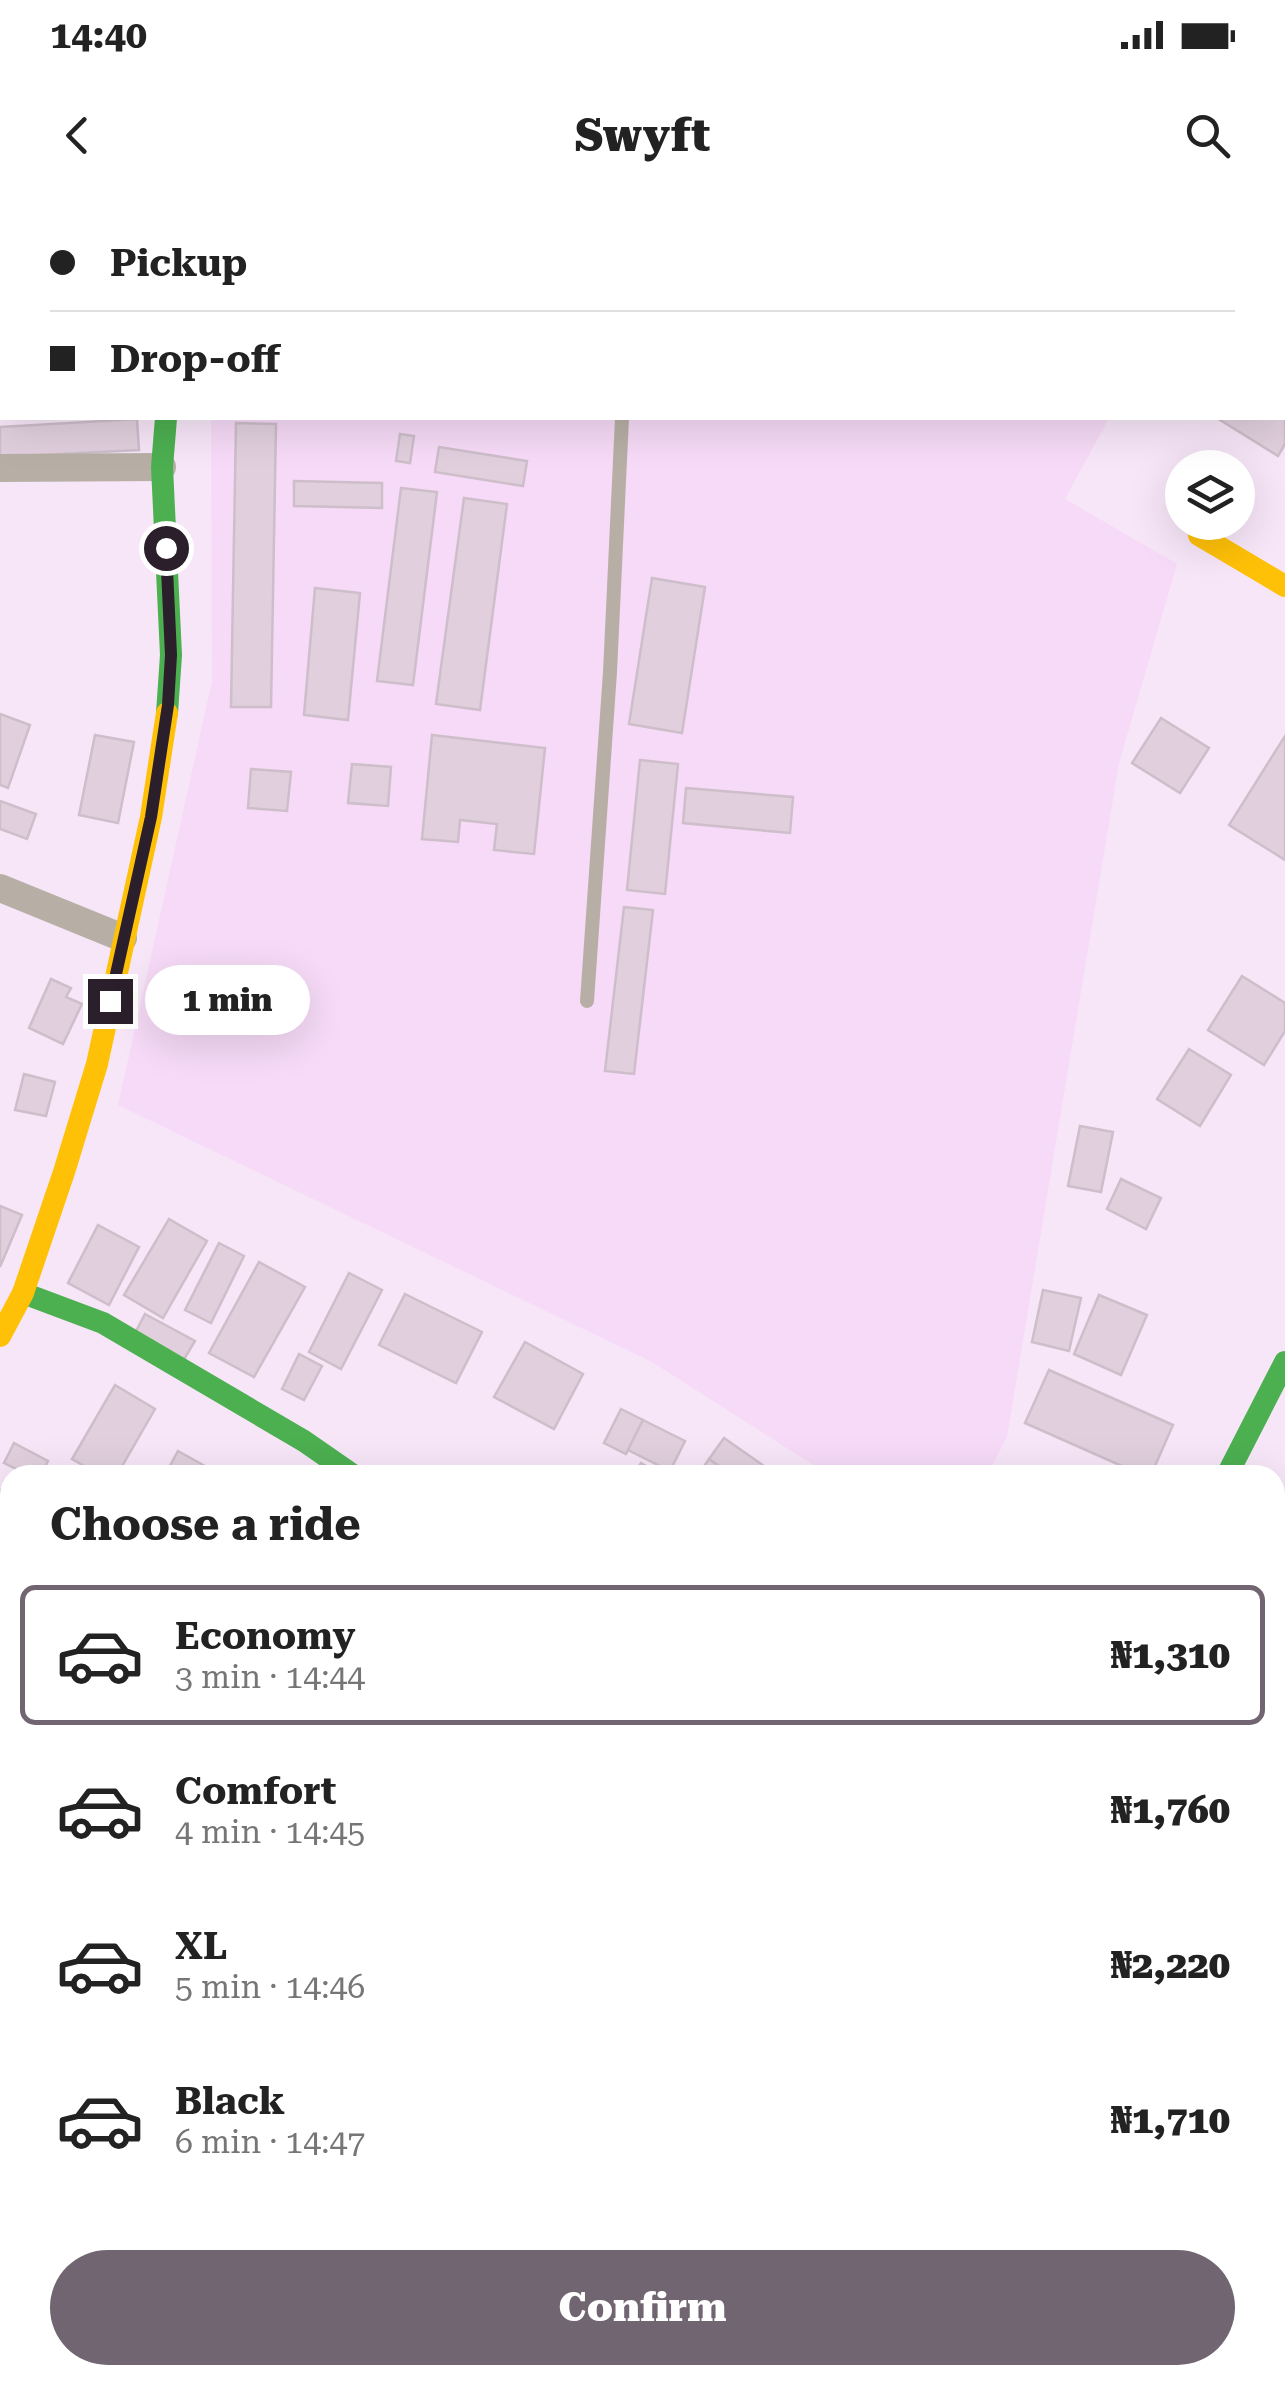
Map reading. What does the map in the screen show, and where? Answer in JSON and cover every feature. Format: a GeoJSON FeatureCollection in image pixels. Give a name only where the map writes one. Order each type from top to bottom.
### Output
{"type":"FeatureCollection","features":[{"type":"Feature","properties":{"kind":"street"},"geometry":{"type":"LineString","coordinates":[[0,1336],[23,1294],[97,1064],[151,817],[168,705],[171,655],[162,467],[166,420]]}},
{"type":"Feature","properties":{"kind":"street"},"geometry":{"type":"LineString","coordinates":[[0,468],[162,467]]}},
{"type":"Feature","properties":{"kind":"street"},"geometry":{"type":"LineString","coordinates":[[1208,540],[1285,586]]}},
{"type":"Feature","properties":{"kind":"street"},"geometry":{"type":"LineString","coordinates":[[0,888],[124,938]]}},
{"type":"Feature","properties":{"kind":"street"},"geometry":{"type":"LineString","coordinates":[[23,1294],[103,1322],[339,1465]]}},
{"type":"Feature","properties":{"kind":"street"},"geometry":{"type":"LineString","coordinates":[[1232,1465],[1285,1362]]}},
{"type":"Feature","properties":{"kind":"lane"},"geometry":{"type":"LineString","coordinates":[[587,1001],[610,672],[622,420]]}},
{"type":"Feature","properties":{"kind":"shaded area"},"geometry":{"type":"Polygon","coordinates":[[[211,420],[1108,420],[1065,499],[1177,564],[1119,763],[1007,1437],[992,1465],[813,1465],[652,1362],[118,1105],[212,681],[211,420]]]}},
{"type":"Feature","properties":{"kind":"building"},"geometry":{"type":"Polygon","coordinates":[[[137,420],[139,450],[0,457],[0,427],[137,420]]]}},
{"type":"Feature","properties":{"kind":"building"},"geometry":{"type":"Polygon","coordinates":[[[1220,420],[1285,420],[1285,444],[1278,456],[1220,420]]]}},
{"type":"Feature","properties":{"kind":"building"},"geometry":{"type":"Polygon","coordinates":[[[236,423],[276,424],[271,707],[231,707],[236,423]]]}},
{"type":"Feature","properties":{"kind":"building"},"geometry":{"type":"Polygon","coordinates":[[[400,434],[414,436],[410,463],[396,461],[400,434]]]}},
{"type":"Feature","properties":{"kind":"building"},"geometry":{"type":"Polygon","coordinates":[[[439,447],[527,461],[523,486],[435,472],[439,447]]]}},
{"type":"Feature","properties":{"kind":"building"},"geometry":{"type":"Polygon","coordinates":[[[294,481],[382,483],[382,508],[294,506],[294,481]]]}},
{"type":"Feature","properties":{"kind":"building"},"geometry":{"type":"Polygon","coordinates":[[[401,488],[437,492],[413,685],[377,681],[401,488]]]}},
{"type":"Feature","properties":{"kind":"building"},"geometry":{"type":"Polygon","coordinates":[[[464,498],[507,504],[480,710],[436,704],[464,498]]]}},
{"type":"Feature","properties":{"kind":"building"},"geometry":{"type":"Polygon","coordinates":[[[652,578],[705,587],[682,733],[629,724],[652,578]]]}},
{"type":"Feature","properties":{"kind":"building"},"geometry":{"type":"Polygon","coordinates":[[[315,588],[360,593],[348,720],[304,715],[315,588]]]}},
{"type":"Feature","properties":{"kind":"building"},"geometry":{"type":"Polygon","coordinates":[[[0,714],[30,725],[8,788],[0,785],[0,714]]]}},
{"type":"Feature","properties":{"kind":"building"},"geometry":{"type":"Polygon","coordinates":[[[1161,718],[1209,748],[1180,793],[1132,763],[1161,718]]]}},
{"type":"Feature","properties":{"kind":"building"},"geometry":{"type":"Polygon","coordinates":[[[95,735],[134,742],[118,823],[79,815],[95,735]]]}},
{"type":"Feature","properties":{"kind":"building"},"geometry":{"type":"Polygon","coordinates":[[[432,735],[545,748],[534,854],[494,850],[497,824],[460,820],[458,842],[422,839],[432,735]]]}},
{"type":"Feature","properties":{"kind":"building"},"geometry":{"type":"Polygon","coordinates":[[[1285,736],[1285,860],[1229,825],[1285,736]]]}},
{"type":"Feature","properties":{"kind":"building"},"geometry":{"type":"Polygon","coordinates":[[[640,760],[678,764],[665,894],[627,890],[640,760]]]}},
{"type":"Feature","properties":{"kind":"building"},"geometry":{"type":"Polygon","coordinates":[[[352,764],[391,767],[388,806],[348,803],[352,764]]]}},
{"type":"Feature","properties":{"kind":"building"},"geometry":{"type":"Polygon","coordinates":[[[251,769],[291,772],[287,811],[248,808],[251,769]]]}},
{"type":"Feature","properties":{"kind":"building"},"geometry":{"type":"Polygon","coordinates":[[[686,788],[793,797],[790,833],[683,823],[686,788]]]}},
{"type":"Feature","properties":{"kind":"building"},"geometry":{"type":"Polygon","coordinates":[[[0,801],[36,814],[27,839],[0,829],[0,801]]]}},
{"type":"Feature","properties":{"kind":"building"},"geometry":{"type":"Polygon","coordinates":[[[624,907],[653,910],[634,1074],[605,1071],[624,907]]]}},
{"type":"Feature","properties":{"kind":"building"},"geometry":{"type":"Polygon","coordinates":[[[1242,976],[1285,1003],[1285,1031],[1264,1065],[1208,1030],[1242,976]]]}},
{"type":"Feature","properties":{"kind":"building"},"geometry":{"type":"Polygon","coordinates":[[[51,979],[71,988],[66,997],[82,1004],[63,1044],[29,1028],[51,979]]]}},
{"type":"Feature","properties":{"kind":"building"},"geometry":{"type":"Polygon","coordinates":[[[1189,1049],[1231,1075],[1200,1126],[1157,1099],[1189,1049]]]}},
{"type":"Feature","properties":{"kind":"building"},"geometry":{"type":"Polygon","coordinates":[[[24,1074],[55,1082],[46,1116],[15,1110],[24,1074]]]}},
{"type":"Feature","properties":{"kind":"building"},"geometry":{"type":"Polygon","coordinates":[[[1080,1126],[1113,1132],[1101,1192],[1068,1186],[1080,1126]]]}},
{"type":"Feature","properties":{"kind":"building"},"geometry":{"type":"Polygon","coordinates":[[[1121,1179],[1161,1198],[1146,1229],[1107,1209],[1121,1179]]]}},
{"type":"Feature","properties":{"kind":"building"},"geometry":{"type":"Polygon","coordinates":[[[0,1206],[22,1215],[0,1267],[0,1206]]]}},
{"type":"Feature","properties":{"kind":"building"},"geometry":{"type":"Polygon","coordinates":[[[169,1219],[207,1241],[163,1318],[124,1295],[169,1219]]]}},
{"type":"Feature","properties":{"kind":"building"},"geometry":{"type":"Polygon","coordinates":[[[98,1225],[139,1247],[109,1305],[68,1283],[98,1225]]]}},
{"type":"Feature","properties":{"kind":"building"},"geometry":{"type":"Polygon","coordinates":[[[219,1243],[244,1256],[211,1323],[185,1310],[219,1243]]]}},
{"type":"Feature","properties":{"kind":"building"},"geometry":{"type":"Polygon","coordinates":[[[259,1262],[305,1287],[254,1377],[209,1353],[259,1262]]]}},
{"type":"Feature","properties":{"kind":"building"},"geometry":{"type":"Polygon","coordinates":[[[349,1273],[382,1290],[341,1369],[309,1352],[349,1273]]]}},
{"type":"Feature","properties":{"kind":"building"},"geometry":{"type":"Polygon","coordinates":[[[1043,1290],[1081,1298],[1069,1351],[1032,1342],[1043,1290]]]}},
{"type":"Feature","properties":{"kind":"building"},"geometry":{"type":"Polygon","coordinates":[[[405,1294],[482,1332],[456,1383],[379,1345],[405,1294]]]}},
{"type":"Feature","properties":{"kind":"building"},"geometry":{"type":"Polygon","coordinates":[[[1099,1295],[1147,1315],[1121,1375],[1074,1354],[1099,1295]]]}},
{"type":"Feature","properties":{"kind":"building"},"geometry":{"type":"Polygon","coordinates":[[[145,1314],[195,1341],[183,1361],[134,1335],[145,1314]]]}},
{"type":"Feature","properties":{"kind":"building"},"geometry":{"type":"Polygon","coordinates":[[[525,1342],[583,1374],[554,1429],[494,1397],[525,1342]]]}},
{"type":"Feature","properties":{"kind":"building"},"geometry":{"type":"Polygon","coordinates":[[[299,1354],[322,1366],[304,1400],[282,1389],[299,1354]]]}},
{"type":"Feature","properties":{"kind":"building"},"geometry":{"type":"Polygon","coordinates":[[[1049,1370],[1173,1425],[1155,1465],[1120,1465],[1025,1423],[1049,1370]]]}},
{"type":"Feature","properties":{"kind":"building"},"geometry":{"type":"Polygon","coordinates":[[[115,1385],[155,1409],[123,1465],[82,1465],[72,1459],[115,1385]]]}},
{"type":"Feature","properties":{"kind":"building"},"geometry":{"type":"Polygon","coordinates":[[[621,1409],[643,1420],[626,1454],[604,1443],[621,1409]]]}},
{"type":"Feature","properties":{"kind":"building"},"geometry":{"type":"Polygon","coordinates":[[[643,1420],[685,1441],[673,1465],[658,1465],[628,1450],[643,1420]]]}},
{"type":"Feature","properties":{"kind":"building"},"geometry":{"type":"Polygon","coordinates":[[[724,1438],[762,1465],[717,1465],[709,1459],[724,1438]]]}},
{"type":"Feature","properties":{"kind":"building"},"geometry":{"type":"Polygon","coordinates":[[[14,1443],[48,1461],[46,1465],[4,1463],[14,1443]]]}},
{"type":"Feature","properties":{"kind":"building"},"geometry":{"type":"Polygon","coordinates":[[[178,1451],[203,1465],[170,1465],[178,1451]]]}},
{"type":"Feature","properties":{"kind":"traffic: fast"},"geometry":{"type":"LineString","coordinates":[[166,420],[162,467],[171,655],[167,713]]}},
{"type":"Feature","properties":{"kind":"traffic: fast"},"geometry":{"type":"LineString","coordinates":[[23,1293],[103,1323],[339,1465]]}},
{"type":"Feature","properties":{"kind":"traffic: fast"},"geometry":{"type":"LineString","coordinates":[[1232,1465],[1285,1362]]}},
{"type":"Feature","properties":{"kind":"traffic: slow"},"geometry":{"type":"LineString","coordinates":[[1207,540],[1285,586]]}},
{"type":"Feature","properties":{"kind":"traffic: slow"},"geometry":{"type":"LineString","coordinates":[[0,1336],[23,1293],[97,1064],[151,817],[167,713]]}},
{"type":"Feature","properties":{"kind":"route"},"geometry":{"type":"LineString","coordinates":[[110,1001],[151,817],[168,705],[171,655],[166,548]]}}]}
